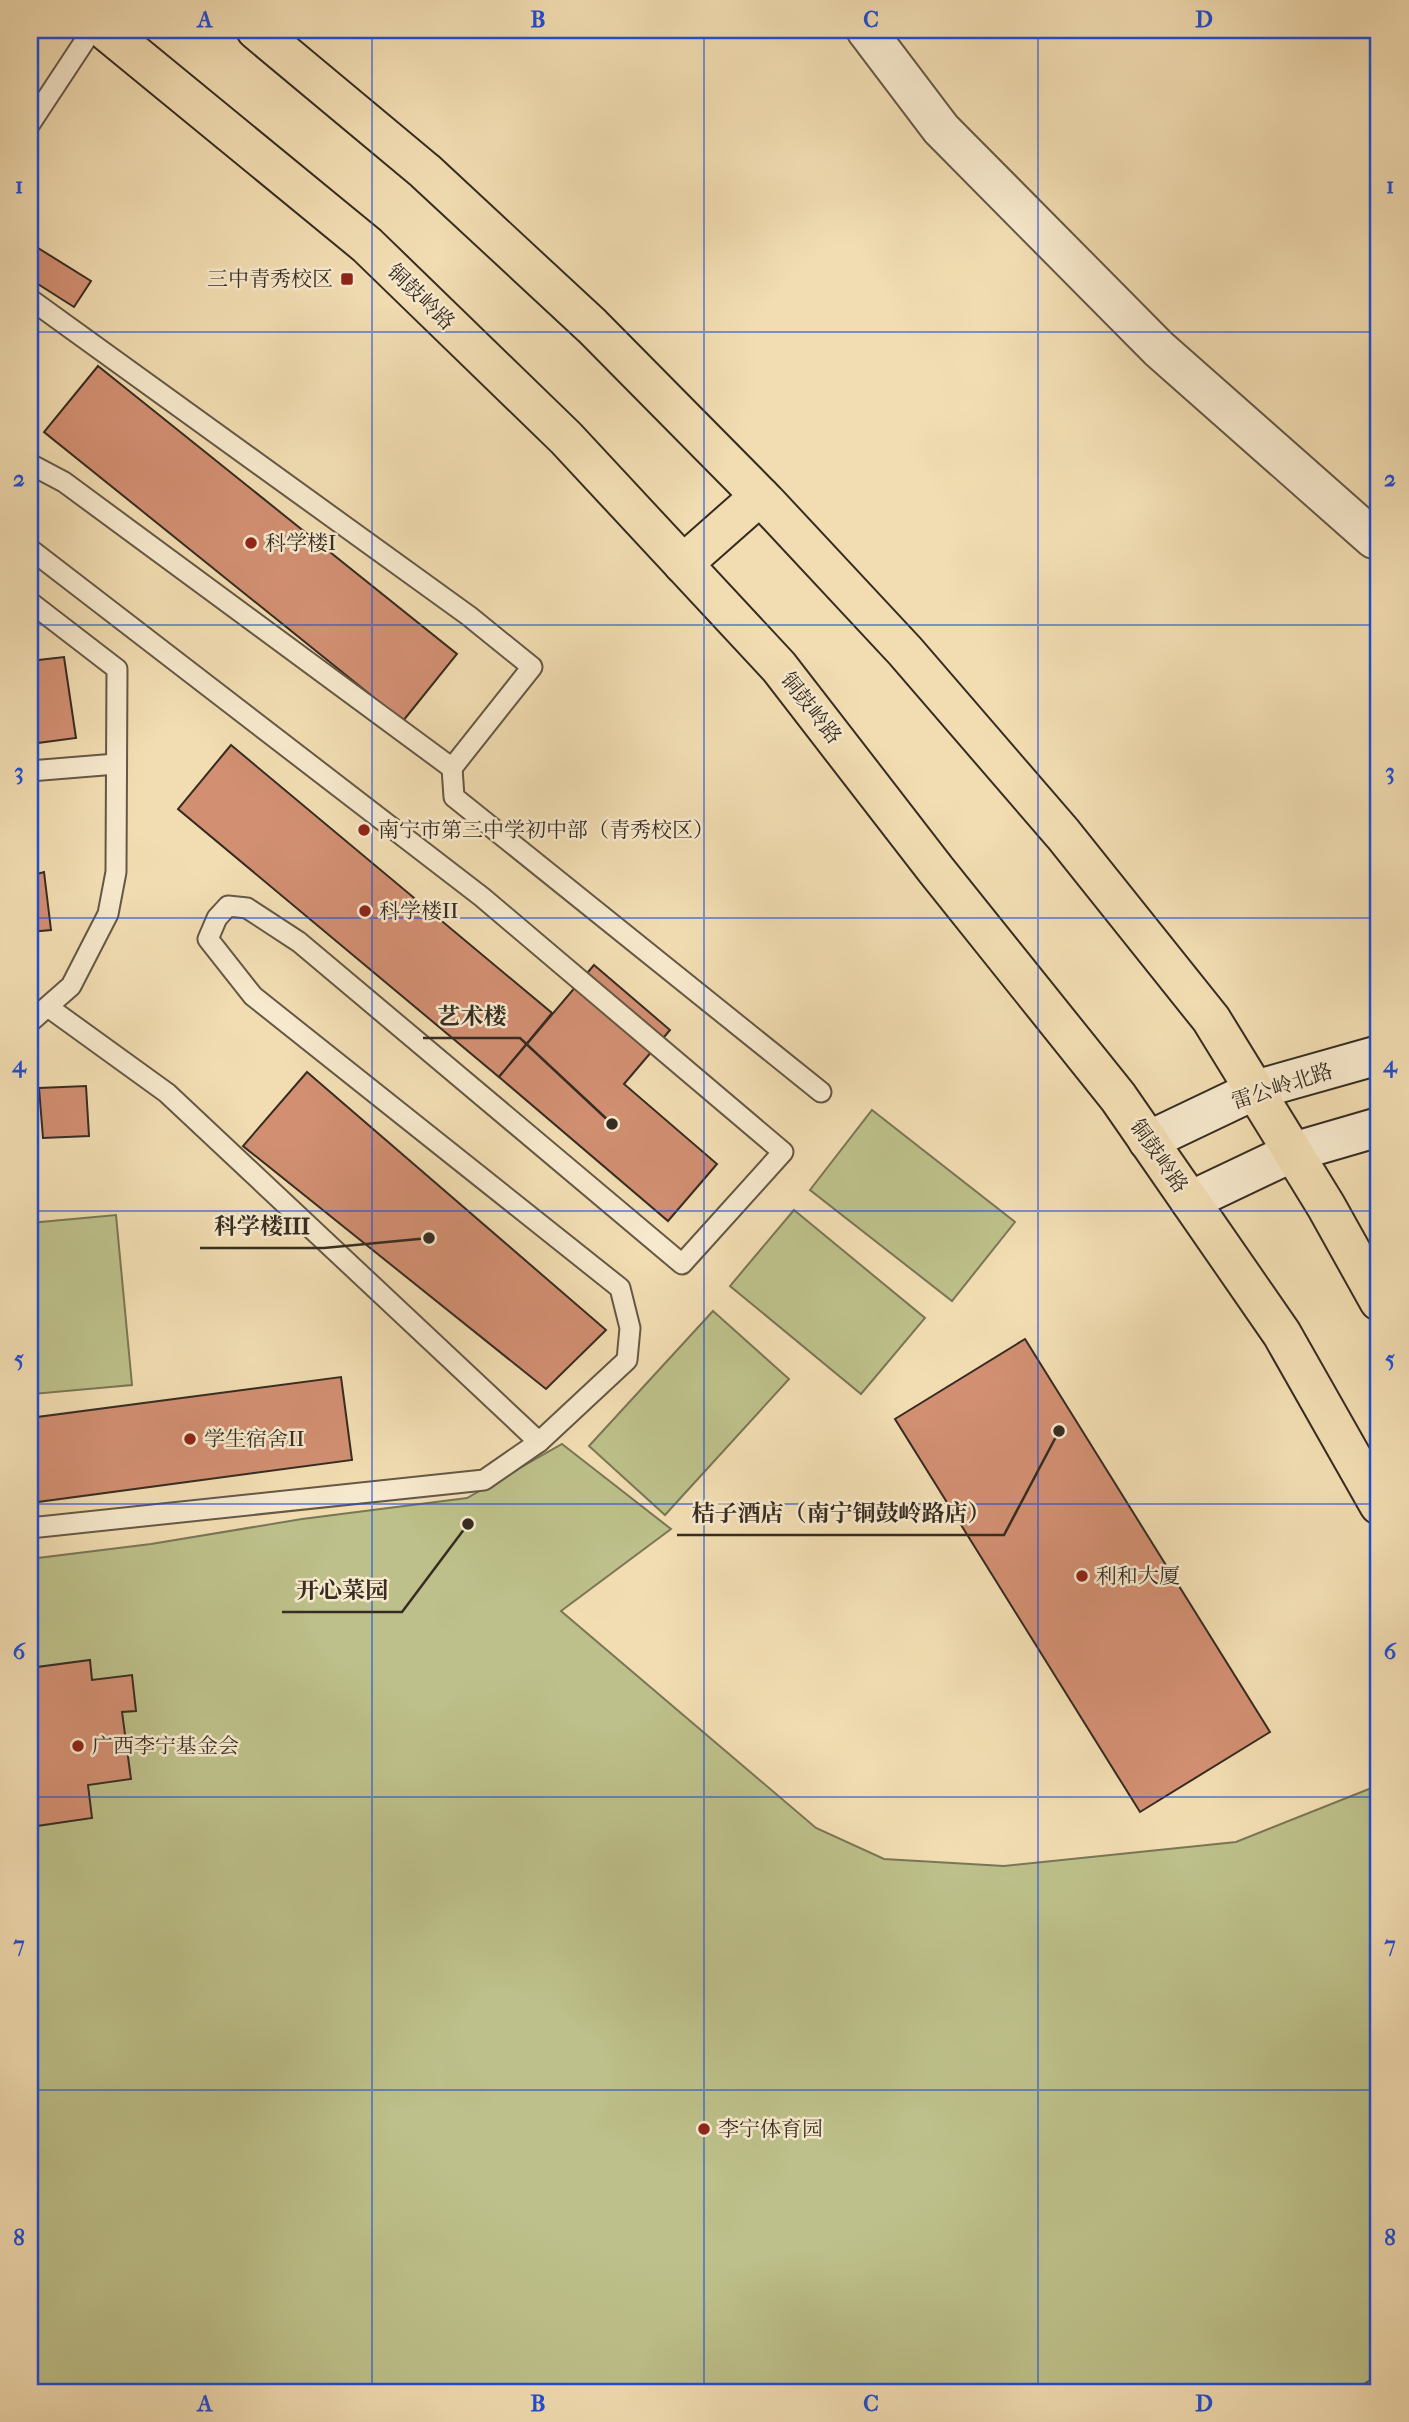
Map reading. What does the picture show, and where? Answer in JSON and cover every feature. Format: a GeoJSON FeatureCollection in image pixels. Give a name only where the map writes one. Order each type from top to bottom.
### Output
{"type":"FeatureCollection","features":[{"type":"Feature","properties":{"kind":"main road","name":"铜鼓岭路"},"geometry":{"type":"LineString","coordinates":[[105,30],[367,245],[566,438],[779,667],[936,870],[1118,1097],[1282,1334],[1379,1505]]}},
{"type":"Feature","properties":{"kind":"main road"},"geometry":{"type":"LineString","coordinates":[[258,30],[425,171],[592,326],[760,496],[905,651],[1063,834],[1211,1020],[1293,1152],[1379,1301]]}},
{"type":"Feature","properties":{"kind":"main road"},"geometry":{"type":"LineString","coordinates":[[683,564],[760,496]]}},
{"type":"Feature","properties":{"kind":"street"},"geometry":{"type":"LineString","coordinates":[[866,30],[941,129],[1159,349],[1374,539],[1379,540]]}},
{"type":"Feature","properties":{"kind":"street","name":"雷公岭北路"},"geometry":{"type":"LineString","coordinates":[[1148,1141],[1255,1090],[1379,1055]]}},
{"type":"Feature","properties":{"kind":"street"},"geometry":{"type":"LineString","coordinates":[[1190,1201],[1293,1152],[1379,1127]]}},
{"type":"Feature","properties":{"kind":"lane"},"geometry":{"type":"LineString","coordinates":[[30,124],[93,30]]}},
{"type":"Feature","properties":{"kind":"lane"},"geometry":{"type":"LineString","coordinates":[[30,299],[469,616],[532,667],[452,768],[454,797],[821,1092]]}},
{"type":"Feature","properties":{"kind":"lane"},"geometry":{"type":"LineString","coordinates":[[30,464],[64,482],[452,768]]}},
{"type":"Feature","properties":{"kind":"lane"},"geometry":{"type":"LineString","coordinates":[[30,549],[482,897],[783,1152],[682,1264],[299,942],[247,908],[228,906],[217,918],[208,939],[253,996],[620,1288],[630,1328],[627,1360],[539,1443],[484,1480],[30,1528]]}},
{"type":"Feature","properties":{"kind":"lane"},"geometry":{"type":"LineString","coordinates":[[30,602],[117,668],[116,872],[108,914],[71,986],[30,1022]]}},
{"type":"Feature","properties":{"kind":"lane"},"geometry":{"type":"LineString","coordinates":[[30,771],[116,764]]}},
{"type":"Feature","properties":{"kind":"lane"},"geometry":{"type":"LineString","coordinates":[[48,1007],[167,1093],[539,1443]]}},
{"type":"Feature","properties":{"kind":"lane"},"geometry":{"type":"LineString","coordinates":[[1371,2392],[1379,2387]]}},
{"type":"Feature","properties":{"kind":"green space"},"geometry":{"type":"Polygon","coordinates":[[[872,1110],[1015,1222],[952,1301],[810,1190],[872,1110]]]}},
{"type":"Feature","properties":{"kind":"green space"},"geometry":{"type":"Polygon","coordinates":[[[794,1210],[925,1318],[861,1394],[730,1286],[794,1210]]]}},
{"type":"Feature","properties":{"kind":"green space"},"geometry":{"type":"Polygon","coordinates":[[[116,1215],[132,1385],[33,1394],[30,1357],[30,1223],[116,1215]]]}},
{"type":"Feature","properties":{"kind":"green space"},"geometry":{"type":"Polygon","coordinates":[[[713,1311],[789,1379],[665,1515],[589,1446],[713,1311]]]}},
{"type":"Feature","properties":{"kind":"green space","name":"李宁体育园"},"geometry":{"type":"Polygon","coordinates":[[[562,1444],[671,1529],[561,1611],[816,1828],[884,1859],[1004,1866],[1236,1842],[1379,1785],[1379,2392],[30,2392],[30,1559],[467,1498],[562,1444]]]}},
{"type":"Feature","properties":{"kind":"building"},"geometry":{"type":"Polygon","coordinates":[[[30,243],[91,281],[74,307],[30,279],[30,243]]]}},
{"type":"Feature","properties":{"kind":"building","name":"科学楼I"},"geometry":{"type":"Polygon","coordinates":[[[98,366],[457,654],[403,721],[44,432],[98,366]]]}},
{"type":"Feature","properties":{"kind":"building"},"geometry":{"type":"Polygon","coordinates":[[[64,657],[76,738],[30,744],[30,661],[64,657]]]}},
{"type":"Feature","properties":{"kind":"building","name":"科学楼II"},"geometry":{"type":"Polygon","coordinates":[[[231,745],[552,1013],[499,1077],[178,809],[231,745]]]}},
{"type":"Feature","properties":{"kind":"building"},"geometry":{"type":"Polygon","coordinates":[[[44,872],[51,930],[30,932],[30,876],[44,872]]]}},
{"type":"Feature","properties":{"kind":"building"},"geometry":{"type":"Polygon","coordinates":[[[594,965],[670,1030],[624,1084],[717,1164],[668,1221],[499,1077],[594,965]]]}},
{"type":"Feature","properties":{"kind":"building"},"geometry":{"type":"Polygon","coordinates":[[[307,1072],[606,1330],[546,1389],[243,1146],[307,1072]]]}},
{"type":"Feature","properties":{"kind":"building"},"geometry":{"type":"Polygon","coordinates":[[[86,1086],[89,1136],[43,1138],[39,1088],[86,1086]]]}},
{"type":"Feature","properties":{"kind":"building","name":"利和大厦"},"geometry":{"type":"Polygon","coordinates":[[[1025,1339],[1270,1732],[1140,1812],[895,1419],[1025,1339]]]}},
{"type":"Feature","properties":{"kind":"building","name":"学生宿舍II"},"geometry":{"type":"Polygon","coordinates":[[[341,1377],[352,1460],[30,1503],[30,1418],[341,1377]]]}},
{"type":"Feature","properties":{"kind":"building","name":"广西李宁基金会"},"geometry":{"type":"Polygon","coordinates":[[[90,1660],[92,1680],[132,1675],[136,1711],[122,1712],[131,1779],[88,1785],[92,1818],[30,1827],[30,1668],[90,1660]]]}},
{"type":"Feature","properties":{"kind":"place","name":"三中青秀校区"},"geometry":{"type":"Point","coordinates":[347,279]}},
{"type":"Feature","properties":{"kind":"place","name":"科学楼I"},"geometry":{"type":"Point","coordinates":[251,543]}},
{"type":"Feature","properties":{"kind":"place","name":"南宁市第三中学初中部（青秀校区）"},"geometry":{"type":"Point","coordinates":[364,830]}},
{"type":"Feature","properties":{"kind":"place","name":"科学楼II"},"geometry":{"type":"Point","coordinates":[365,911]}},
{"type":"Feature","properties":{"kind":"place","name":"艺术楼"},"geometry":{"type":"Point","coordinates":[612,1124]}},
{"type":"Feature","properties":{"kind":"place","name":"科学楼III"},"geometry":{"type":"Point","coordinates":[429,1238]}},
{"type":"Feature","properties":{"kind":"place","name":"桔子酒店（南宁铜鼓岭路店）"},"geometry":{"type":"Point","coordinates":[1059,1431]}},
{"type":"Feature","properties":{"kind":"place","name":"学生宿舍II"},"geometry":{"type":"Point","coordinates":[190,1439]}},
{"type":"Feature","properties":{"kind":"place","name":"开心菜园"},"geometry":{"type":"Point","coordinates":[468,1524]}},
{"type":"Feature","properties":{"kind":"place","name":"利和大厦"},"geometry":{"type":"Point","coordinates":[1082,1576]}},
{"type":"Feature","properties":{"kind":"place","name":"广西李宁基金会"},"geometry":{"type":"Point","coordinates":[78,1746]}},
{"type":"Feature","properties":{"kind":"place","name":"李宁体育园"},"geometry":{"type":"Point","coordinates":[704,2129]}}]}
